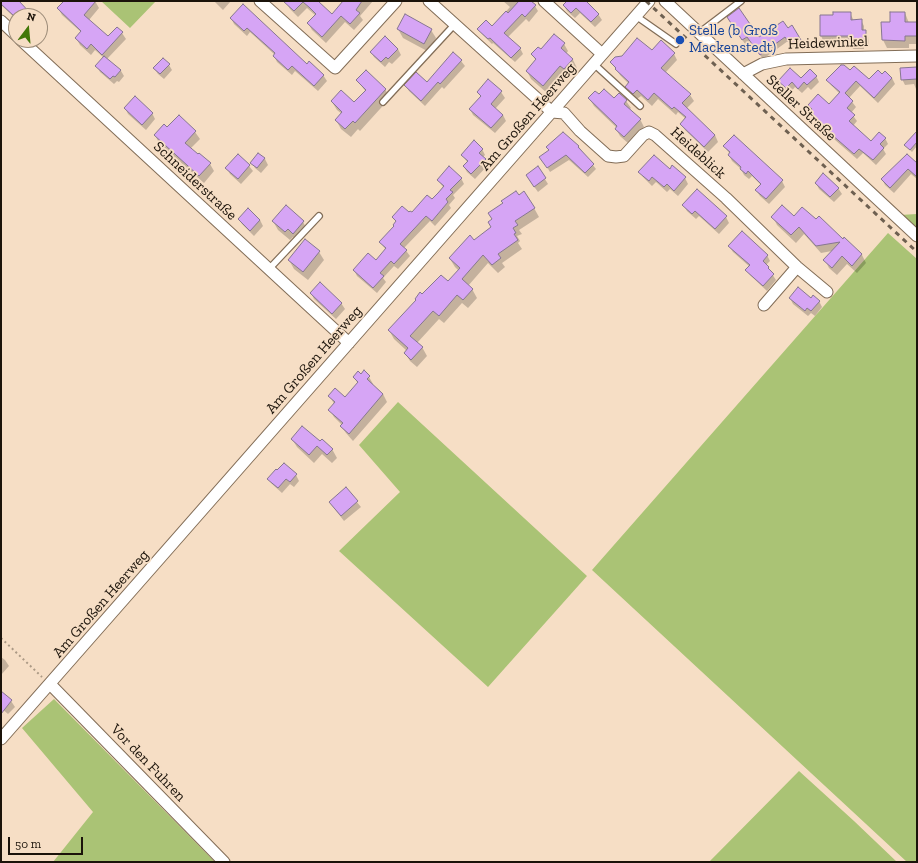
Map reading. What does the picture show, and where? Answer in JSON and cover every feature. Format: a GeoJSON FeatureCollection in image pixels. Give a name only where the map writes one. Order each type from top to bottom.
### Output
{"type":"FeatureCollection","features":[{"type":"Feature","properties":{"kind":"street"},"geometry":{"type":"LineString","coordinates":[[260,1],[335,68],[396,1]]}},
{"type":"Feature","properties":{"kind":"street"},"geometry":{"type":"LineString","coordinates":[[429,1],[552,112]]}},
{"type":"Feature","properties":{"kind":"street"},"geometry":{"type":"LineString","coordinates":[[544,1],[602,54]]}},
{"type":"Feature","properties":{"kind":"street","name":"Am Großen Heerweg"},"geometry":{"type":"LineString","coordinates":[[1,739],[649,1]]}},
{"type":"Feature","properties":{"kind":"street","name":"Steller Straße"},"geometry":{"type":"LineString","coordinates":[[665,1],[917,236]]}},
{"type":"Feature","properties":{"kind":"street","name":"Schneiderstraße"},"geometry":{"type":"LineString","coordinates":[[30,48],[349,343]]}},
{"type":"Feature","properties":{"kind":"street","name":"Heidewinkel"},"geometry":{"type":"LineString","coordinates":[[743,74],[762,64],[786,59],[917,56]]}},
{"type":"Feature","properties":{"kind":"street","name":"Heideblick"},"geometry":{"type":"LineString","coordinates":[[552,112],[564,113],[580,131],[608,156],[624,156],[643,135],[649,132],[655,135],[726,198],[797,267],[827,292]]}},
{"type":"Feature","properties":{"kind":"street"},"geometry":{"type":"LineString","coordinates":[[764,305],[797,267]]}},
{"type":"Feature","properties":{"kind":"street","name":"Vor den Fuhren"},"geometry":{"type":"LineString","coordinates":[[50,684],[224,862]]}},
{"type":"Feature","properties":{"kind":"lane"},"geometry":{"type":"LineString","coordinates":[[699,33],[741,1]]}},
{"type":"Feature","properties":{"kind":"lane"},"geometry":{"type":"LineString","coordinates":[[636,16],[676,44]]}},
{"type":"Feature","properties":{"kind":"lane"},"geometry":{"type":"LineString","coordinates":[[383,102],[455,24]]}},
{"type":"Feature","properties":{"kind":"lane"},"geometry":{"type":"LineString","coordinates":[[594,64],[640,106]]}},
{"type":"Feature","properties":{"kind":"lane"},"geometry":{"type":"LineString","coordinates":[[269,269],[319,216]]}},
{"type":"Feature","properties":{"kind":"path"},"geometry":{"type":"LineString","coordinates":[[1,638],[50,684]]}},
{"type":"Feature","properties":{"kind":"green space"},"geometry":{"type":"Polygon","coordinates":[[[101,1],[156,1],[130,28],[101,1]]]}},
{"type":"Feature","properties":{"kind":"green space"},"geometry":{"type":"Polygon","coordinates":[[[917,214],[917,231],[900,215],[917,214]]]}},
{"type":"Feature","properties":{"kind":"green space"},"geometry":{"type":"Polygon","coordinates":[[[888,233],[917,259],[917,862],[907,862],[592,570],[888,233]]]}},
{"type":"Feature","properties":{"kind":"green space"},"geometry":{"type":"Polygon","coordinates":[[[398,402],[587,576],[488,687],[339,551],[400,492],[359,445],[398,402]]]}},
{"type":"Feature","properties":{"kind":"green space"},"geometry":{"type":"Polygon","coordinates":[[[54,699],[215,862],[53,862],[93,812],[22,728],[54,699]]]}},
{"type":"Feature","properties":{"kind":"green space"},"geometry":{"type":"Polygon","coordinates":[[[799,771],[854,821],[897,862],[709,862],[799,771]]]}},
{"type":"Feature","properties":{"kind":"building"},"geometry":{"type":"Polygon","coordinates":[[[1,1],[19,1],[26,8],[8,8],[8,10],[1,4],[1,1]]]}},
{"type":"Feature","properties":{"kind":"building"},"geometry":{"type":"Polygon","coordinates":[[[64,1],[96,1],[84,15],[108,36],[117,27],[123,32],[102,55],[91,44],[87,49],[75,38],[81,31],[57,8],[64,1]]]}},
{"type":"Feature","properties":{"kind":"building"},"geometry":{"type":"Polygon","coordinates":[[[283,1],[318,1],[332,14],[343,1],[362,1],[356,10],[360,13],[350,24],[341,16],[322,37],[307,23],[316,14],[310,8],[303,2],[294,11],[283,1]]]}},
{"type":"Feature","properties":{"kind":"building"},"geometry":{"type":"Polygon","coordinates":[[[519,1],[531,1],[536,5],[525,17],[522,14],[504,33],[521,48],[511,58],[490,38],[488,39],[477,29],[486,20],[492,26],[506,11],[508,13],[519,1]]]}},
{"type":"Feature","properties":{"kind":"building"},"geometry":{"type":"Polygon","coordinates":[[[567,1],[586,1],[599,14],[591,22],[576,8],[571,13],[563,5],[567,1]]]}},
{"type":"Feature","properties":{"kind":"building"},"geometry":{"type":"Polygon","coordinates":[[[243,4],[307,64],[309,61],[324,75],[314,86],[292,66],[288,70],[273,56],[275,53],[247,28],[244,31],[230,18],[243,4]]]}},
{"type":"Feature","properties":{"kind":"building"},"geometry":{"type":"Polygon","coordinates":[[[739,8],[759,37],[783,21],[788,28],[792,25],[801,40],[791,46],[785,37],[760,55],[747,37],[742,40],[727,17],[739,8]]]}},
{"type":"Feature","properties":{"kind":"building"},"geometry":{"type":"Polygon","coordinates":[[[833,12],[851,12],[851,20],[862,19],[862,30],[866,30],[866,42],[862,42],[862,44],[849,44],[849,36],[820,36],[820,15],[833,15],[833,12]]]}},
{"type":"Feature","properties":{"kind":"building"},"geometry":{"type":"Polygon","coordinates":[[[890,12],[905,12],[905,22],[917,22],[917,36],[905,36],[905,41],[882,40],[881,22],[890,22],[890,12]]]}},
{"type":"Feature","properties":{"kind":"building"},"geometry":{"type":"Polygon","coordinates":[[[405,14],[432,29],[424,44],[397,29],[405,14]]]}},
{"type":"Feature","properties":{"kind":"building"},"geometry":{"type":"Polygon","coordinates":[[[554,34],[565,43],[561,48],[573,59],[564,69],[560,66],[543,86],[526,71],[536,59],[531,54],[538,47],[541,49],[554,34]]]}},
{"type":"Feature","properties":{"kind":"building"},"geometry":{"type":"Polygon","coordinates":[[[385,36],[398,49],[388,59],[386,57],[381,62],[370,52],[385,36]]]}},
{"type":"Feature","properties":{"kind":"building"},"geometry":{"type":"Polygon","coordinates":[[[637,38],[652,50],[661,40],[675,53],[661,68],[691,94],[682,103],[715,135],[704,147],[680,124],[686,117],[674,107],[672,109],[654,93],[648,100],[637,90],[633,94],[625,87],[629,82],[610,62],[615,57],[622,56],[637,38]]]}},
{"type":"Feature","properties":{"kind":"building"},"geometry":{"type":"Polygon","coordinates":[[[453,52],[462,60],[440,84],[438,82],[421,101],[404,85],[416,72],[427,82],[453,52]]]}},
{"type":"Feature","properties":{"kind":"building"},"geometry":{"type":"Polygon","coordinates":[[[104,56],[121,70],[115,77],[113,76],[110,79],[95,66],[104,56]]]}},
{"type":"Feature","properties":{"kind":"building"},"geometry":{"type":"Polygon","coordinates":[[[163,58],[170,64],[160,74],[153,68],[163,58]]]}},
{"type":"Feature","properties":{"kind":"building"},"geometry":{"type":"Polygon","coordinates":[[[841,65],[844,65],[850,70],[854,66],[869,79],[878,70],[882,74],[885,71],[892,78],[874,98],[856,81],[845,93],[853,101],[847,108],[855,115],[849,121],[871,141],[879,132],[886,138],[880,144],[884,148],[873,160],[859,149],[854,154],[808,114],[812,109],[808,105],[818,94],[829,104],[840,92],[826,80],[841,65]]]}},
{"type":"Feature","properties":{"kind":"building"},"geometry":{"type":"Polygon","coordinates":[[[917,67],[917,79],[901,80],[900,68],[917,67]]]}},
{"type":"Feature","properties":{"kind":"building"},"geometry":{"type":"Polygon","coordinates":[[[790,68],[801,78],[810,69],[817,76],[807,85],[804,82],[798,89],[792,82],[786,88],[778,81],[790,68]]]}},
{"type":"Feature","properties":{"kind":"building"},"geometry":{"type":"Polygon","coordinates":[[[366,70],[386,89],[355,123],[353,121],[345,129],[335,120],[342,112],[331,101],[341,90],[354,102],[366,90],[356,80],[366,70]]]}},
{"type":"Feature","properties":{"kind":"building"},"geometry":{"type":"Polygon","coordinates":[[[488,79],[502,91],[491,104],[503,115],[491,128],[469,109],[481,96],[477,92],[488,79]]]}},
{"type":"Feature","properties":{"kind":"building"},"geometry":{"type":"Polygon","coordinates":[[[604,89],[614,98],[619,93],[627,100],[624,104],[641,119],[624,137],[615,129],[617,126],[588,98],[595,91],[599,94],[604,89]]]}},
{"type":"Feature","properties":{"kind":"building"},"geometry":{"type":"Polygon","coordinates":[[[135,96],[153,113],[142,125],[124,108],[135,96]]]}},
{"type":"Feature","properties":{"kind":"building"},"geometry":{"type":"Polygon","coordinates":[[[179,115],[196,131],[185,143],[211,163],[199,176],[154,135],[164,124],[167,127],[179,115]]]}},
{"type":"Feature","properties":{"kind":"building"},"geometry":{"type":"Polygon","coordinates":[[[917,131],[917,142],[910,150],[904,145],[917,131]]]}},
{"type":"Feature","properties":{"kind":"building"},"geometry":{"type":"Polygon","coordinates":[[[563,132],[579,146],[578,147],[594,164],[585,173],[566,155],[547,168],[539,157],[549,150],[546,147],[563,132]]]}},
{"type":"Feature","properties":{"kind":"building"},"geometry":{"type":"Polygon","coordinates":[[[734,135],[783,180],[766,199],[755,190],[761,184],[748,171],[746,174],[740,169],[741,167],[728,155],[730,152],[723,146],[734,135]]]}},
{"type":"Feature","properties":{"kind":"building"},"geometry":{"type":"Polygon","coordinates":[[[474,140],[483,149],[479,153],[486,159],[471,174],[463,166],[468,161],[461,155],[474,140]]]}},
{"type":"Feature","properties":{"kind":"building"},"geometry":{"type":"Polygon","coordinates":[[[258,153],[265,158],[257,168],[250,163],[258,153]]]}},
{"type":"Feature","properties":{"kind":"building"},"geometry":{"type":"Polygon","coordinates":[[[238,154],[250,165],[238,179],[225,168],[238,154]]]}},
{"type":"Feature","properties":{"kind":"building"},"geometry":{"type":"Polygon","coordinates":[[[907,154],[917,163],[917,177],[908,169],[890,188],[881,179],[907,154]]]}},
{"type":"Feature","properties":{"kind":"building"},"geometry":{"type":"Polygon","coordinates":[[[654,155],[670,169],[672,165],[686,177],[674,191],[667,184],[664,187],[652,177],[649,181],[638,172],[654,155]]]}},
{"type":"Feature","properties":{"kind":"building"},"geometry":{"type":"Polygon","coordinates":[[[449,166],[462,178],[450,190],[453,192],[446,199],[448,202],[432,221],[426,216],[400,244],[407,250],[394,264],[391,261],[380,273],[384,276],[373,288],[353,270],[368,253],[376,260],[386,248],[379,242],[394,226],[393,225],[396,221],[392,217],[402,206],[409,212],[412,212],[427,195],[432,199],[438,193],[444,186],[437,180],[449,166]]]}},
{"type":"Feature","properties":{"kind":"building"},"geometry":{"type":"Polygon","coordinates":[[[538,166],[546,178],[534,187],[526,175],[538,166]]]}},
{"type":"Feature","properties":{"kind":"building"},"geometry":{"type":"Polygon","coordinates":[[[823,173],[839,188],[830,197],[815,183],[823,173]]]}},
{"type":"Feature","properties":{"kind":"building"},"geometry":{"type":"Polygon","coordinates":[[[697,189],[727,216],[715,229],[695,211],[692,214],[682,205],[697,189]]]}},
{"type":"Feature","properties":{"kind":"building"},"geometry":{"type":"Polygon","coordinates":[[[516,191],[519,195],[524,191],[535,208],[515,221],[518,225],[513,228],[516,233],[514,234],[518,240],[498,254],[501,258],[492,265],[483,255],[462,279],[473,289],[463,300],[457,295],[439,316],[433,311],[410,336],[423,347],[411,360],[404,353],[408,348],[388,330],[416,300],[415,299],[420,292],[422,294],[441,275],[448,281],[460,268],[449,258],[470,235],[474,240],[491,227],[488,222],[492,219],[488,213],[503,203],[501,201],[516,191]]]}},
{"type":"Feature","properties":{"kind":"building"},"geometry":{"type":"Polygon","coordinates":[[[286,205],[304,221],[293,234],[288,229],[285,232],[272,221],[286,205]]]}},
{"type":"Feature","properties":{"kind":"building"},"geometry":{"type":"Polygon","coordinates":[[[782,205],[794,216],[802,207],[816,219],[819,216],[843,239],[844,237],[862,254],[852,266],[842,256],[832,268],[823,260],[840,242],[816,246],[799,227],[791,235],[771,217],[782,205]]]}},
{"type":"Feature","properties":{"kind":"building"},"geometry":{"type":"Polygon","coordinates":[[[248,208],[260,220],[250,231],[238,219],[248,208]]]}},
{"type":"Feature","properties":{"kind":"building"},"geometry":{"type":"Polygon","coordinates":[[[742,231],[768,255],[763,261],[774,274],[763,286],[745,270],[750,265],[728,246],[742,231]]]}},
{"type":"Feature","properties":{"kind":"building"},"geometry":{"type":"Polygon","coordinates":[[[305,239],[320,251],[303,272],[288,260],[305,239]]]}},
{"type":"Feature","properties":{"kind":"building"},"geometry":{"type":"Polygon","coordinates":[[[320,282],[342,303],[332,314],[310,293],[320,282]]]}},
{"type":"Feature","properties":{"kind":"building"},"geometry":{"type":"Polygon","coordinates":[[[798,287],[811,298],[813,295],[820,301],[811,311],[807,308],[805,311],[789,298],[798,287]]]}},
{"type":"Feature","properties":{"kind":"building"},"geometry":{"type":"Polygon","coordinates":[[[364,370],[370,376],[367,379],[383,394],[349,434],[340,426],[343,423],[328,410],[335,402],[328,396],[335,388],[345,397],[358,382],[353,377],[358,371],[361,374],[364,370]]]}},
{"type":"Feature","properties":{"kind":"building"},"geometry":{"type":"Polygon","coordinates":[[[302,426],[320,441],[322,439],[333,449],[327,455],[317,446],[309,455],[291,439],[302,426]]]}},
{"type":"Feature","properties":{"kind":"building"},"geometry":{"type":"Polygon","coordinates":[[[284,463],[297,474],[290,482],[286,479],[278,488],[267,479],[284,463]]]}},
{"type":"Feature","properties":{"kind":"building"},"geometry":{"type":"Polygon","coordinates":[[[346,487],[358,501],[341,516],[329,502],[346,487]]]}},
{"type":"Feature","properties":{"kind":"building"},"geometry":{"type":"Polygon","coordinates":[[[1,691],[12,700],[1,714],[1,691]]]}},
{"type":"Feature","properties":{"kind":"railway"},"geometry":{"type":"LineString","coordinates":[[646,1],[917,252]]}},
{"type":"Feature","properties":{"kind":"place","name":"Stelle (b Groß Mackenstedt)"},"geometry":{"type":"Point","coordinates":[680,40]}}]}
